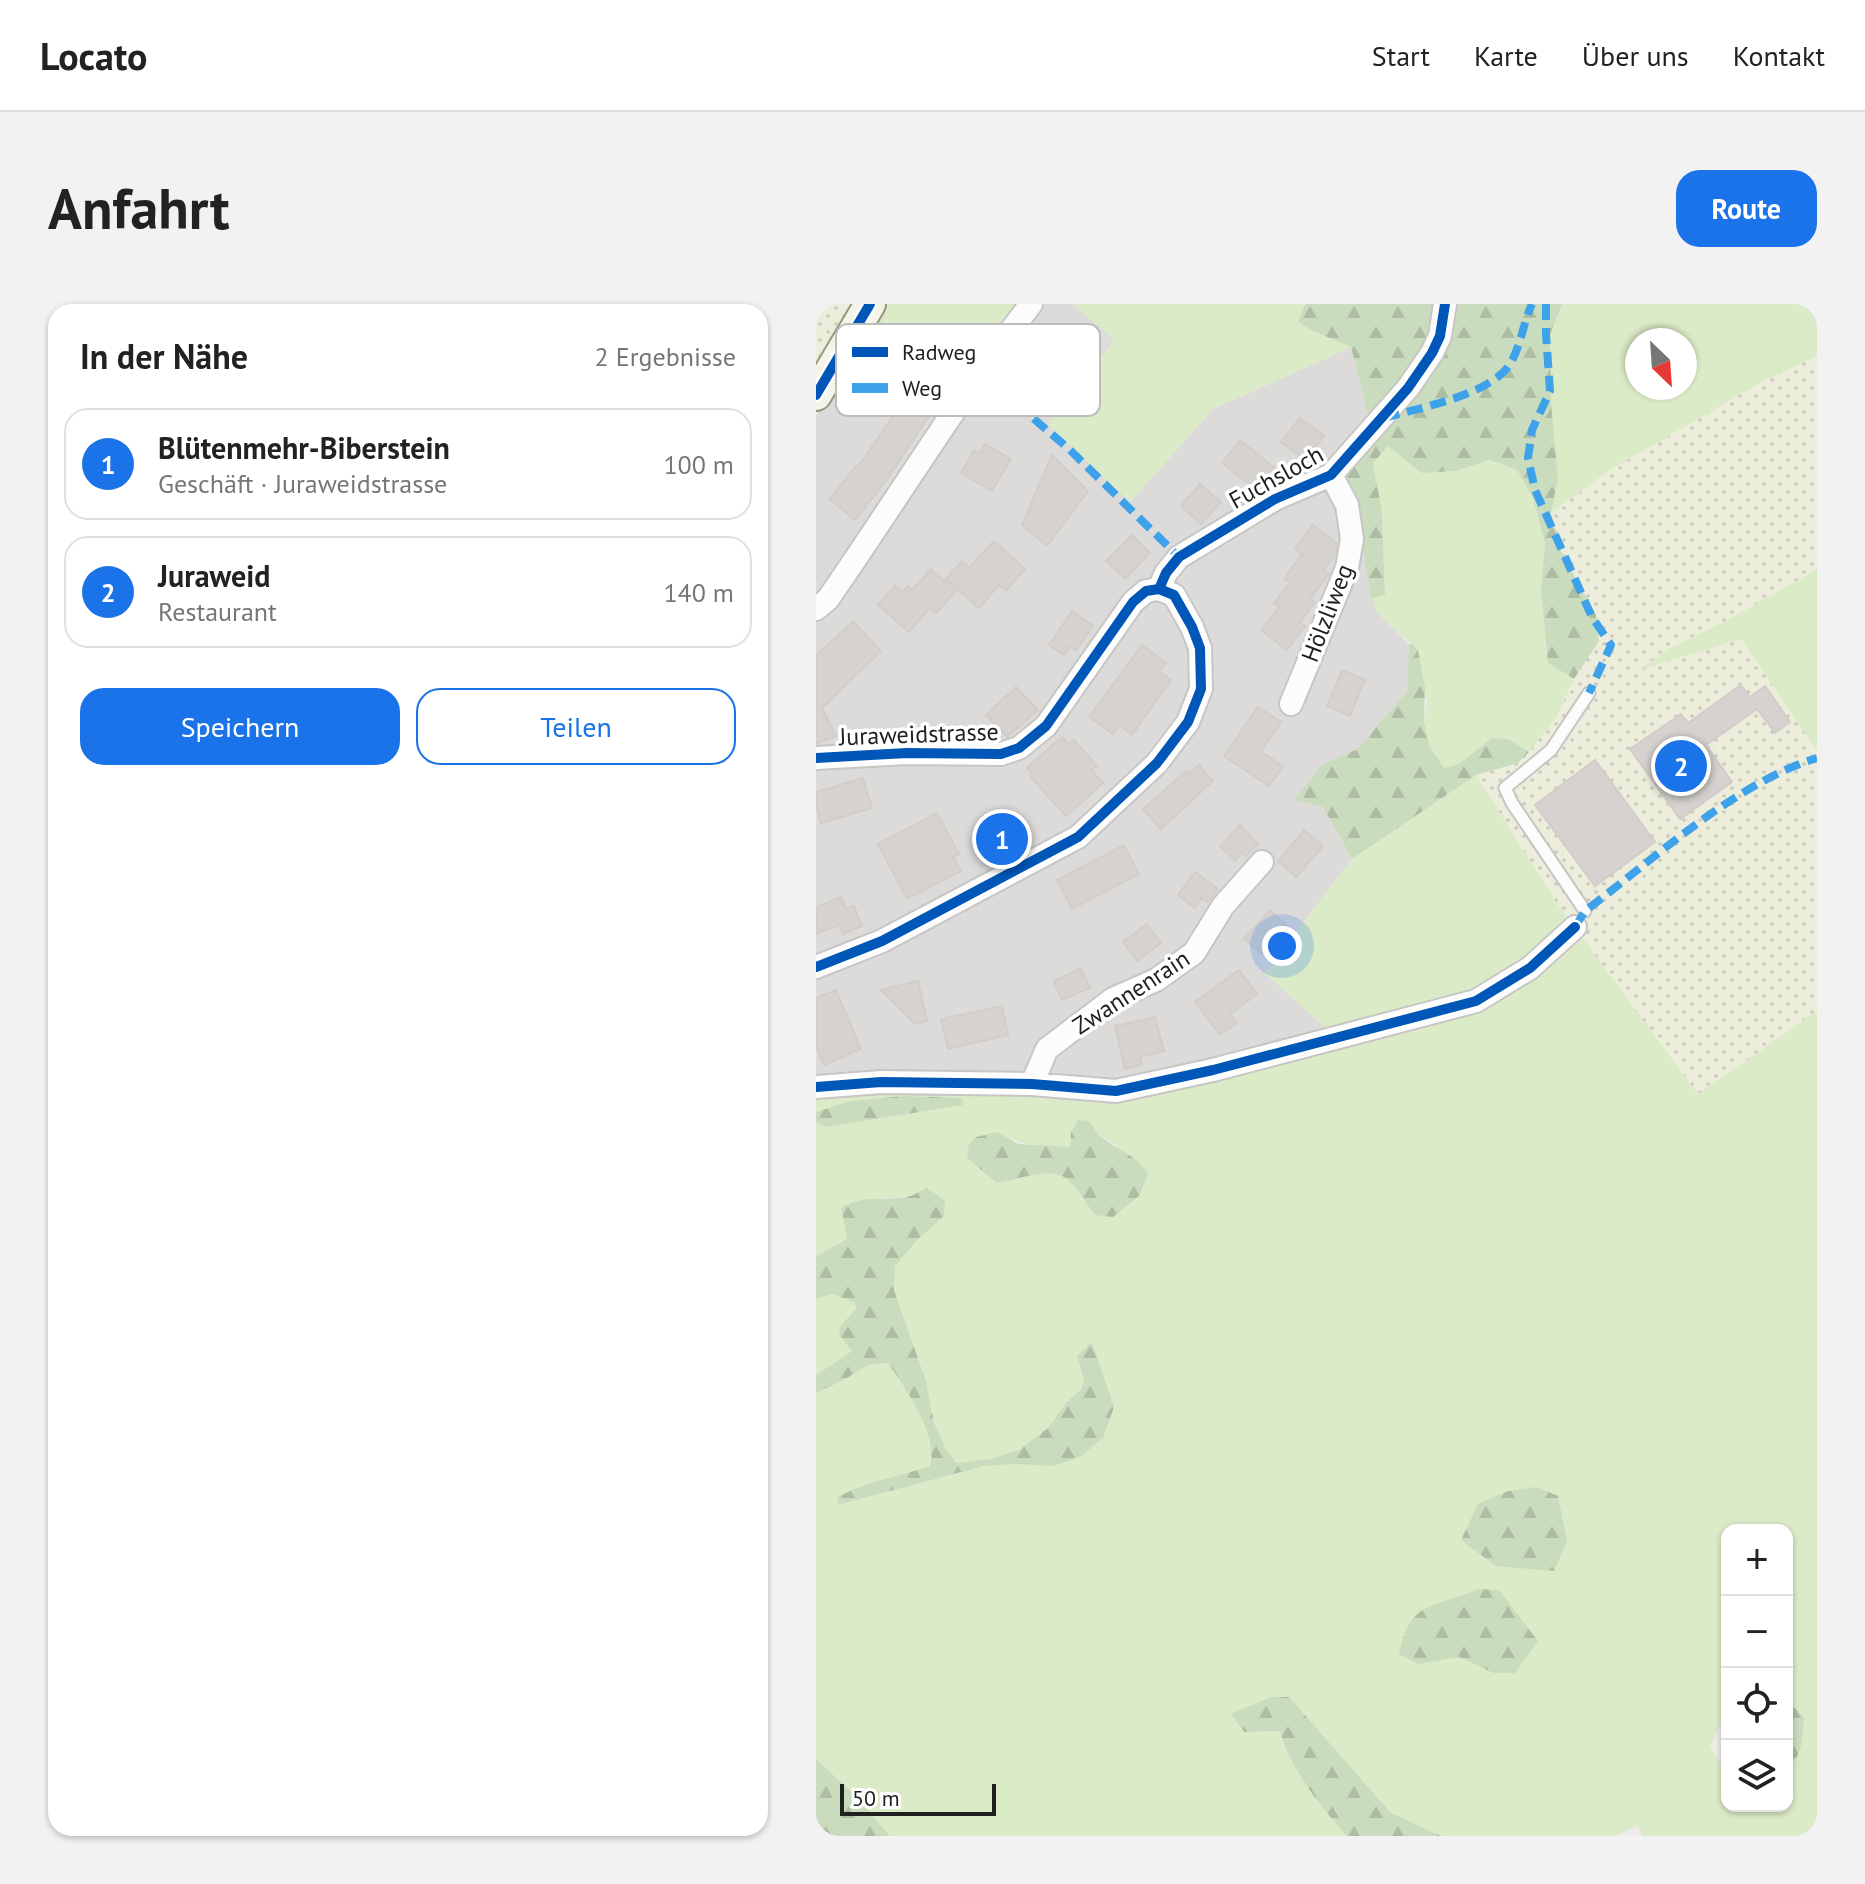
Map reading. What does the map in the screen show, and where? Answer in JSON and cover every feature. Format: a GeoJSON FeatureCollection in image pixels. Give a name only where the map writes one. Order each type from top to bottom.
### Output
{"type":"FeatureCollection","features":[{"type":"Feature","properties":{"kind":"street"},"geometry":{"type":"LineString","coordinates":[[858,324],[870,304]]}},
{"type":"Feature","properties":{"kind":"street"},"geometry":{"type":"LineString","coordinates":[[1016,324],[1031,304]]}},
{"type":"Feature","properties":{"kind":"street","name":"Fuchsloch"},"geometry":{"type":"LineString","coordinates":[[1159,589],[1166,573],[1179,557],[1275,499],[1331,475],[1408,388],[1432,353],[1440,336],[1445,304]]}},
{"type":"Feature","properties":{"kind":"street"},"geometry":{"type":"LineString","coordinates":[[816,395],[836,361]]}},
{"type":"Feature","properties":{"kind":"street"},"geometry":{"type":"LineString","coordinates":[[816,609],[828,599],[951,416]]}},
{"type":"Feature","properties":{"kind":"street","name":"Hölzliweg"},"geometry":{"type":"LineString","coordinates":[[1291,704],[1347,568],[1352,539],[1347,505],[1331,475]]}},
{"type":"Feature","properties":{"kind":"street"},"geometry":{"type":"LineString","coordinates":[[816,967],[882,941],[1078,837],[1157,763],[1188,722],[1201,689],[1200,648],[1192,627],[1174,595],[1159,589]]}},
{"type":"Feature","properties":{"kind":"street","name":"Juraweidstrasse"},"geometry":{"type":"LineString","coordinates":[[816,758],[907,753],[1001,754],[1019,748],[1046,726],[1133,602],[1146,591],[1159,589]]}},
{"type":"Feature","properties":{"kind":"street","name":"Zwannenrain"},"geometry":{"type":"LineString","coordinates":[[1032,1084],[1047,1049],[1113,999],[1156,980],[1194,953],[1223,906],[1262,862]]}},
{"type":"Feature","properties":{"kind":"street"},"geometry":{"type":"LineString","coordinates":[[816,1087],[881,1082],[1032,1084],[1116,1091],[1213,1070],[1476,1001],[1530,968],[1580,919]]}},
{"type":"Feature","properties":{"kind":"lane"},"geometry":{"type":"LineString","coordinates":[[1580,919],[1505,788],[1551,750],[1589,693]]}},
{"type":"Feature","properties":{"kind":"shaded area"},"geometry":{"type":"Polygon","coordinates":[[[1024,304],[1073,304],[1096,324],[989,324],[1024,304]]]}},
{"type":"Feature","properties":{"kind":"shaded area"},"geometry":{"type":"Polygon","coordinates":[[[876,318],[927,324],[872,324],[876,318]]]}},
{"type":"Feature","properties":{"kind":"shaded area"},"geometry":{"type":"Polygon","coordinates":[[[1100,327],[1114,339],[1130,502],[1213,409],[1351,347],[1373,435],[1358,514],[1372,599],[1377,612],[1409,644],[1407,691],[1358,750],[1322,766],[1295,800],[1323,807],[1352,859],[1265,973],[1327,1029],[1102,1097],[882,1088],[816,1096],[816,415],[836,383],[836,416],[1100,416],[1100,327]]]}},
{"type":"Feature","properties":{"kind":"green space"},"geometry":{"type":"Polygon","coordinates":[[[816,304],[857,304],[845,324],[836,324],[836,340],[816,374],[816,304]]]}},
{"type":"Feature","properties":{"kind":"green space"},"geometry":{"type":"Polygon","coordinates":[[[884,304],[1024,304],[1007,324],[887,324],[876,318],[884,304]]]}},
{"type":"Feature","properties":{"kind":"green space"},"geometry":{"type":"Polygon","coordinates":[[[1073,304],[1304,304],[1298,322],[1351,347],[1213,409],[1130,502],[1048,425],[1055,416],[1100,416],[1100,358],[1114,340],[1100,328],[1100,324],[1096,324],[1073,304]]]}},
{"type":"Feature","properties":{"kind":"green space"},"geometry":{"type":"Polygon","coordinates":[[[1305,304],[1562,304],[1550,335],[1551,403],[1558,479],[1551,513],[1561,551],[1596,615],[1599,641],[1574,679],[1548,663],[1541,591],[1545,544],[1533,498],[1517,470],[1490,460],[1455,471],[1422,473],[1388,446],[1373,463],[1382,511],[1385,595],[1371,599],[1358,514],[1343,479],[1373,435],[1351,347],[1298,322],[1305,304]]]}},
{"type":"Feature","properties":{"kind":"green space"},"geometry":{"type":"Polygon","coordinates":[[[1562,304],[1817,304],[1817,356],[1765,380],[1610,470],[1551,513],[1558,479],[1551,403],[1550,335],[1562,304]]]}},
{"type":"Feature","properties":{"kind":"green space"},"geometry":{"type":"Polygon","coordinates":[[[1817,356],[1817,569],[1726,621],[1670,648],[1642,668],[1741,639],[1817,750],[1817,1011],[1698,1095],[1558,905],[1476,775],[1518,763],[1556,718],[1574,679],[1596,615],[1561,551],[1551,513],[1610,470],[1765,380],[1817,356]]]}},
{"type":"Feature","properties":{"kind":"green space"},"geometry":{"type":"Polygon","coordinates":[[[1388,445],[1455,471],[1490,460],[1517,470],[1533,498],[1545,544],[1541,591],[1548,663],[1574,679],[1556,718],[1529,752],[1510,739],[1492,738],[1459,764],[1444,768],[1430,749],[1424,722],[1427,701],[1418,651],[1377,612],[1372,599],[1385,594],[1382,511],[1373,463],[1388,445]]]}},
{"type":"Feature","properties":{"kind":"green space"},"geometry":{"type":"Polygon","coordinates":[[[1817,569],[1817,750],[1741,639],[1639,670],[1670,648],[1726,621],[1817,569]]]}},
{"type":"Feature","properties":{"kind":"green space"},"geometry":{"type":"Polygon","coordinates":[[[1409,644],[1413,644],[1418,651],[1425,687],[1424,722],[1430,748],[1444,768],[1459,764],[1492,738],[1509,739],[1529,752],[1518,763],[1476,775],[1352,859],[1323,807],[1294,800],[1322,765],[1358,749],[1407,691],[1409,644]]]}},
{"type":"Feature","properties":{"kind":"green space"},"geometry":{"type":"Polygon","coordinates":[[[1476,775],[1558,905],[1698,1094],[1817,1011],[1817,1836],[1642,1836],[1638,1826],[1613,1836],[1441,1836],[1391,1813],[1289,1697],[1271,1697],[1232,1715],[1244,1732],[1280,1731],[1298,1773],[1347,1836],[890,1836],[856,1796],[816,1759],[816,1393],[868,1365],[888,1363],[912,1398],[930,1439],[930,1466],[838,1504],[984,1466],[1017,1464],[1114,1407],[1105,1384],[1077,1356],[1084,1380],[1081,1389],[1048,1428],[1019,1450],[991,1459],[956,1463],[934,1423],[926,1381],[894,1290],[895,1266],[944,1201],[926,1187],[904,1197],[865,1199],[841,1207],[847,1239],[816,1256],[816,1123],[827,1127],[962,1105],[962,1098],[904,1096],[816,1113],[816,1096],[882,1088],[1102,1097],[1327,1029],[1265,973],[1352,859],[1476,775]],[[998,1132],[967,1158],[997,1183],[1034,1175],[1060,1175],[1075,1187],[1095,1215],[1121,1150],[1102,1138],[1071,1132],[1070,1147],[1016,1141],[998,1132]]]}},
{"type":"Feature","properties":{"kind":"green space"},"geometry":{"type":"Polygon","coordinates":[[[904,1096],[962,1098],[963,1105],[826,1127],[816,1123],[816,1112],[851,1101],[904,1096]]]}},
{"type":"Feature","properties":{"kind":"green space"},"geometry":{"type":"Polygon","coordinates":[[[1078,1120],[1089,1121],[1100,1136],[1133,1158],[1148,1174],[1139,1196],[1113,1217],[1095,1215],[1075,1187],[1060,1175],[1034,1175],[997,1183],[967,1158],[969,1144],[976,1137],[998,1132],[1018,1144],[1070,1147],[1071,1132],[1078,1120]]]}},
{"type":"Feature","properties":{"kind":"green space"},"geometry":{"type":"Polygon","coordinates":[[[926,1187],[945,1201],[944,1216],[916,1241],[895,1266],[894,1290],[926,1381],[934,1423],[956,1463],[991,1459],[1019,1450],[1048,1428],[1081,1389],[1084,1380],[1077,1356],[1090,1343],[1114,1407],[1103,1438],[1080,1457],[1053,1466],[984,1466],[837,1505],[838,1497],[849,1492],[930,1466],[930,1440],[919,1412],[888,1363],[868,1365],[816,1393],[816,1375],[852,1351],[839,1335],[841,1325],[857,1308],[854,1302],[832,1294],[816,1299],[816,1256],[847,1239],[841,1207],[864,1200],[905,1197],[926,1187]]]}},
{"type":"Feature","properties":{"kind":"green space"},"geometry":{"type":"Polygon","coordinates":[[[832,1294],[854,1302],[857,1308],[841,1325],[853,1350],[816,1375],[816,1299],[832,1294]]]}},
{"type":"Feature","properties":{"kind":"green space"},"geometry":{"type":"Polygon","coordinates":[[[1537,1487],[1558,1496],[1567,1541],[1554,1571],[1496,1566],[1461,1540],[1478,1504],[1508,1491],[1537,1487]]]}},
{"type":"Feature","properties":{"kind":"green space"},"geometry":{"type":"Polygon","coordinates":[[[1478,1589],[1499,1590],[1538,1641],[1515,1673],[1494,1673],[1459,1657],[1418,1664],[1399,1654],[1410,1623],[1418,1614],[1437,1603],[1478,1589]]]}},
{"type":"Feature","properties":{"kind":"green space"},"geometry":{"type":"Polygon","coordinates":[[[1271,1697],[1289,1697],[1391,1813],[1441,1836],[1347,1836],[1298,1773],[1280,1731],[1244,1732],[1231,1714],[1271,1697]]]}},
{"type":"Feature","properties":{"kind":"green space"},"geometry":{"type":"Polygon","coordinates":[[[1793,1707],[1804,1717],[1793,1762],[1793,1707]]]}},
{"type":"Feature","properties":{"kind":"green space"},"geometry":{"type":"Polygon","coordinates":[[[816,1759],[856,1796],[890,1836],[816,1836],[816,1759]]]}},
{"type":"Feature","properties":{"kind":"building"},"geometry":{"type":"Polygon","coordinates":[[[929,416],[886,481],[855,520],[830,499],[895,417],[929,416]]]}},
{"type":"Feature","properties":{"kind":"building"},"geometry":{"type":"Polygon","coordinates":[[[1300,418],[1324,436],[1306,460],[1281,442],[1300,418]]]}},
{"type":"Feature","properties":{"kind":"building"},"geometry":{"type":"Polygon","coordinates":[[[1240,440],[1277,470],[1259,492],[1222,463],[1240,440]]]}},
{"type":"Feature","properties":{"kind":"building"},"geometry":{"type":"Polygon","coordinates":[[[985,444],[1011,459],[992,491],[961,473],[974,451],[979,454],[985,444]]]}},
{"type":"Feature","properties":{"kind":"building"},"geometry":{"type":"Polygon","coordinates":[[[1052,455],[1088,491],[1047,546],[1022,525],[1052,455]]]}},
{"type":"Feature","properties":{"kind":"building"},"geometry":{"type":"Polygon","coordinates":[[[1200,484],[1221,502],[1201,524],[1181,506],[1200,484]]]}},
{"type":"Feature","properties":{"kind":"building"},"geometry":{"type":"Polygon","coordinates":[[[1313,525],[1337,544],[1335,555],[1324,570],[1329,574],[1310,599],[1315,602],[1300,622],[1305,626],[1287,650],[1261,630],[1279,607],[1274,603],[1290,583],[1284,579],[1302,554],[1295,549],[1313,525]]]}},
{"type":"Feature","properties":{"kind":"building"},"geometry":{"type":"Polygon","coordinates":[[[1132,535],[1150,553],[1125,579],[1106,561],[1132,535]]]}},
{"type":"Feature","properties":{"kind":"building"},"geometry":{"type":"Polygon","coordinates":[[[994,541],[1025,569],[1006,591],[999,585],[979,608],[946,579],[962,561],[969,568],[994,541]]]}},
{"type":"Feature","properties":{"kind":"building"},"geometry":{"type":"Polygon","coordinates":[[[931,569],[956,591],[936,613],[930,608],[909,632],[878,605],[895,586],[902,592],[908,586],[912,590],[931,569]]]}},
{"type":"Feature","properties":{"kind":"building"},"geometry":{"type":"Polygon","coordinates":[[[1072,611],[1093,626],[1076,650],[1070,646],[1064,655],[1049,645],[1072,611]]]}},
{"type":"Feature","properties":{"kind":"building"},"geometry":{"type":"Polygon","coordinates":[[[853,621],[881,651],[822,708],[836,736],[816,744],[816,656],[853,621]]]}},
{"type":"Feature","properties":{"kind":"building"},"geometry":{"type":"Polygon","coordinates":[[[1142,645],[1166,663],[1159,671],[1171,680],[1132,735],[1119,725],[1113,734],[1089,717],[1142,645]]]}},
{"type":"Feature","properties":{"kind":"building"},"geometry":{"type":"Polygon","coordinates":[[[1342,670],[1365,680],[1350,716],[1327,706],[1342,670]]]}},
{"type":"Feature","properties":{"kind":"building"},"geometry":{"type":"Polygon","coordinates":[[[1741,685],[1750,697],[1765,686],[1790,722],[1775,733],[1757,709],[1706,745],[1732,782],[1680,819],[1630,749],[1681,714],[1688,723],[1741,685]]]}},
{"type":"Feature","properties":{"kind":"building"},"geometry":{"type":"Polygon","coordinates":[[[1016,687],[1038,710],[1007,737],[986,715],[1016,687]]]}},
{"type":"Feature","properties":{"kind":"building"},"geometry":{"type":"Polygon","coordinates":[[[1258,707],[1281,722],[1261,751],[1283,767],[1269,786],[1224,756],[1258,707]]]}},
{"type":"Feature","properties":{"kind":"building"},"geometry":{"type":"Polygon","coordinates":[[[1062,737],[1069,745],[1074,740],[1097,766],[1091,770],[1103,783],[1066,816],[1030,776],[1033,774],[1027,768],[1062,737]]]}},
{"type":"Feature","properties":{"kind":"building"},"geometry":{"type":"Polygon","coordinates":[[[1595,760],[1655,842],[1595,886],[1535,805],[1595,760]]]}},
{"type":"Feature","properties":{"kind":"building"},"geometry":{"type":"Polygon","coordinates":[[[1199,765],[1213,781],[1161,829],[1143,809],[1186,771],[1188,774],[1199,765]]]}},
{"type":"Feature","properties":{"kind":"building"},"geometry":{"type":"Polygon","coordinates":[[[863,778],[872,808],[821,823],[816,792],[863,778]]]}},
{"type":"Feature","properties":{"kind":"building"},"geometry":{"type":"Polygon","coordinates":[[[937,813],[959,854],[953,857],[961,871],[907,899],[878,844],[937,813]]]}},
{"type":"Feature","properties":{"kind":"building"},"geometry":{"type":"Polygon","coordinates":[[[1014,813],[1024,836],[992,851],[981,828],[1014,813]]]}},
{"type":"Feature","properties":{"kind":"building"},"geometry":{"type":"Polygon","coordinates":[[[1240,825],[1258,844],[1246,856],[1243,852],[1235,860],[1220,846],[1240,825]]]}},
{"type":"Feature","properties":{"kind":"building"},"geometry":{"type":"Polygon","coordinates":[[[1304,830],[1323,846],[1296,877],[1278,861],[1304,830]]]}},
{"type":"Feature","properties":{"kind":"building"},"geometry":{"type":"Polygon","coordinates":[[[1124,845],[1139,874],[1072,909],[1057,880],[1124,845]]]}},
{"type":"Feature","properties":{"kind":"building"},"geometry":{"type":"Polygon","coordinates":[[[1195,872],[1218,889],[1208,902],[1202,898],[1195,908],[1178,895],[1195,872]]]}},
{"type":"Feature","properties":{"kind":"building"},"geometry":{"type":"Polygon","coordinates":[[[841,897],[846,909],[854,906],[862,926],[843,934],[839,925],[816,934],[816,907],[841,897]]]}},
{"type":"Feature","properties":{"kind":"building"},"geometry":{"type":"Polygon","coordinates":[[[1270,910],[1287,926],[1262,954],[1244,939],[1270,910]]]}},
{"type":"Feature","properties":{"kind":"building"},"geometry":{"type":"Polygon","coordinates":[[[1147,924],[1161,943],[1137,961],[1123,942],[1147,924]]]}},
{"type":"Feature","properties":{"kind":"building"},"geometry":{"type":"Polygon","coordinates":[[[1081,968],[1090,988],[1062,1000],[1054,981],[1081,968]]]}},
{"type":"Feature","properties":{"kind":"building"},"geometry":{"type":"Polygon","coordinates":[[[1239,970],[1257,994],[1230,1014],[1237,1023],[1220,1035],[1195,1002],[1239,970]]]}},
{"type":"Feature","properties":{"kind":"building"},"geometry":{"type":"Polygon","coordinates":[[[918,981],[927,1021],[915,1024],[881,990],[918,981]]]}},
{"type":"Feature","properties":{"kind":"building"},"geometry":{"type":"Polygon","coordinates":[[[836,990],[861,1049],[824,1065],[816,1046],[816,998],[836,990]]]}},
{"type":"Feature","properties":{"kind":"building"},"geometry":{"type":"Polygon","coordinates":[[[1002,1006],[1008,1035],[948,1049],[941,1019],[1002,1006]]]}},
{"type":"Feature","properties":{"kind":"building"},"geometry":{"type":"Polygon","coordinates":[[[1155,1017],[1164,1051],[1140,1057],[1142,1065],[1125,1069],[1115,1026],[1155,1017]]]}},
{"type":"Feature","properties":{"kind":"marked path"},"geometry":{"type":"LineString","coordinates":[[1384,418],[1453,399],[1501,375],[1514,357],[1532,304]]}},
{"type":"Feature","properties":{"kind":"marked path"},"geometry":{"type":"LineString","coordinates":[[1546,304],[1550,391],[1532,430],[1528,458],[1535,490],[1592,617],[1611,645],[1589,693]]}},
{"type":"Feature","properties":{"kind":"marked path"},"geometry":{"type":"LineString","coordinates":[[1030,416],[1069,449],[1179,557]]}},
{"type":"Feature","properties":{"kind":"marked path"},"geometry":{"type":"LineString","coordinates":[[1575,927],[1585,911],[1696,824],[1756,785],[1817,758]]}},
{"type":"Feature","properties":{"kind":"marked path"},"geometry":{"type":"LineString","coordinates":[[816,1831],[822,1836]]}},
{"type":"Feature","properties":{"kind":"cycle path"},"geometry":{"type":"LineString","coordinates":[[858,324],[870,304]]}},
{"type":"Feature","properties":{"kind":"cycle path"},"geometry":{"type":"LineString","coordinates":[[1159,589],[1166,573],[1179,557],[1275,499],[1331,475],[1408,388],[1432,353],[1440,336],[1445,304]]}},
{"type":"Feature","properties":{"kind":"cycle path"},"geometry":{"type":"LineString","coordinates":[[816,395],[836,361]]}},
{"type":"Feature","properties":{"kind":"cycle path"},"geometry":{"type":"LineString","coordinates":[[816,758],[907,753],[1001,754],[1019,748],[1046,726],[1133,602],[1146,591],[1159,589],[1174,595],[1200,648],[1201,689],[1188,722],[1157,763],[1078,837],[882,941],[816,967]]}},
{"type":"Feature","properties":{"kind":"cycle path"},"geometry":{"type":"LineString","coordinates":[[816,1087],[881,1082],[1032,1084],[1116,1091],[1213,1070],[1476,1001],[1530,968],[1575,927]]}},
{"type":"Feature","properties":{"kind":"place","name":"Juraweid"},"geometry":{"type":"Point","coordinates":[1681,766]}},
{"type":"Feature","properties":{"kind":"place","name":"Blütenmehr-Biberstein"},"geometry":{"type":"Point","coordinates":[1002,839]}}]}
